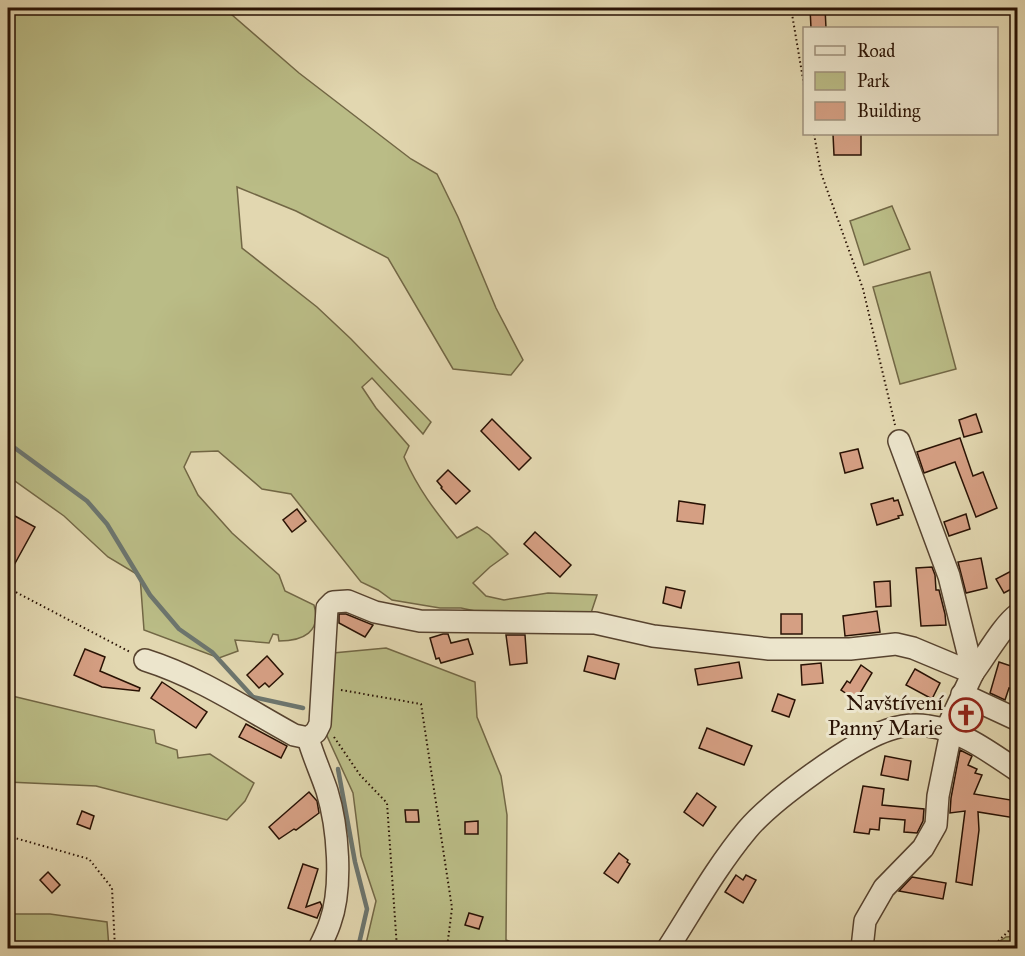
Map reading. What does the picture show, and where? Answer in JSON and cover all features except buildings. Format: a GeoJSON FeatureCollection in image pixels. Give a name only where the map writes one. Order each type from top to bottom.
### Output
{"type":"FeatureCollection","features":[{"type":"Feature","properties":{"kind":"street"},"geometry":{"type":"LineString","coordinates":[[899,441],[950,576],[973,673]]}},
{"type":"Feature","properties":{"kind":"street"},"geometry":{"type":"LineString","coordinates":[[145,660],[174,669],[202,682],[294,735],[308,738],[316,732],[321,717],[327,608],[333,602],[348,602],[375,612],[420,621],[595,623],[653,636],[769,649],[850,649],[896,644],[913,648],[973,673]]}},
{"type":"Feature","properties":{"kind":"street"},"geometry":{"type":"LineString","coordinates":[[862,948],[865,921],[884,888],[923,848],[936,825],[948,731],[962,694],[973,673],[1010,620],[1017,614]]}},
{"type":"Feature","properties":{"kind":"street"},"geometry":{"type":"LineString","coordinates":[[962,694],[1017,720]]}},
{"type":"Feature","properties":{"kind":"street"},"geometry":{"type":"LineString","coordinates":[[668,948],[736,843],[769,808],[824,766],[876,735],[908,726],[926,725],[948,731],[977,744],[1017,771]]}},
{"type":"Feature","properties":{"kind":"street"},"geometry":{"type":"LineString","coordinates":[[308,738],[327,791],[335,829],[337,892],[331,922],[319,948]]}},
{"type":"Feature","properties":{"kind":"path"},"geometry":{"type":"LineString","coordinates":[[791,8],[803,79]]}},
{"type":"Feature","properties":{"kind":"path"},"geometry":{"type":"LineString","coordinates":[[814,135],[821,173],[863,289],[899,441]]}},
{"type":"Feature","properties":{"kind":"path"},"geometry":{"type":"LineString","coordinates":[[8,588],[145,660]]}},
{"type":"Feature","properties":{"kind":"path"},"geometry":{"type":"LineString","coordinates":[[323,687],[421,704],[452,908],[447,948]]}},
{"type":"Feature","properties":{"kind":"path"},"geometry":{"type":"LineString","coordinates":[[321,717],[360,775],[387,803],[397,948]]}},
{"type":"Feature","properties":{"kind":"path"},"geometry":{"type":"LineString","coordinates":[[8,836],[89,859],[112,888],[114,948]]}},
{"type":"Feature","properties":{"kind":"path"},"geometry":{"type":"LineString","coordinates":[[993,948],[1017,922]]}},
{"type":"Feature","properties":{"kind":"green space"},"geometry":{"type":"Polygon","coordinates":[[[8,8],[224,8],[299,73],[411,159],[437,174],[458,217],[496,308],[523,360],[511,375],[453,369],[388,258],[296,211],[237,187],[242,248],[317,307],[431,422],[423,434],[372,378],[362,387],[376,408],[409,446],[404,457],[409,469],[457,538],[477,527],[489,535],[508,554],[473,583],[486,596],[504,600],[548,593],[597,595],[591,613],[494,615],[461,608],[440,608],[392,600],[361,582],[291,494],[262,489],[218,451],[191,452],[184,467],[198,495],[232,533],[279,575],[285,591],[314,605],[315,622],[313,628],[303,637],[288,641],[279,641],[278,635],[273,634],[269,643],[235,640],[238,651],[219,658],[144,630],[140,576],[108,557],[64,516],[8,476],[8,8]]]}},
{"type":"Feature","properties":{"kind":"green space"},"geometry":{"type":"Polygon","coordinates":[[[892,206],[910,249],[864,265],[850,221],[892,206]]]}},
{"type":"Feature","properties":{"kind":"green space"},"geometry":{"type":"Polygon","coordinates":[[[930,272],[956,369],[900,384],[873,287],[930,272]]]}},
{"type":"Feature","properties":{"kind":"green space"},"geometry":{"type":"Polygon","coordinates":[[[386,648],[475,682],[477,717],[501,776],[507,815],[506,940],[526,948],[365,948],[376,901],[361,856],[353,793],[327,736],[333,653],[386,648]]]}},
{"type":"Feature","properties":{"kind":"green space"},"geometry":{"type":"Polygon","coordinates":[[[8,695],[154,730],[156,743],[177,750],[178,758],[210,754],[254,783],[245,801],[227,820],[96,786],[8,782],[8,695]]]}},
{"type":"Feature","properties":{"kind":"green space"},"geometry":{"type":"Polygon","coordinates":[[[8,914],[50,914],[107,922],[109,948],[8,948],[8,914]]]}},
{"type":"Feature","properties":{"kind":"green space"},"geometry":{"type":"Polygon","coordinates":[[[1017,936],[1017,948],[993,948],[1006,937],[1017,936]]]}},
{"type":"Feature","properties":{"kind":"waterway"},"geometry":{"type":"LineString","coordinates":[[8,443],[87,501],[107,524],[150,595],[179,629],[212,652],[253,697],[303,708]]}},
{"type":"Feature","properties":{"kind":"waterway"},"geometry":{"type":"LineString","coordinates":[[338,769],[355,862],[367,909],[358,948]]}},
{"type":"Feature","properties":{"kind":"place","name":"Navštívení Panny Marie"},"geometry":{"type":"Point","coordinates":[966,715]}}]}
